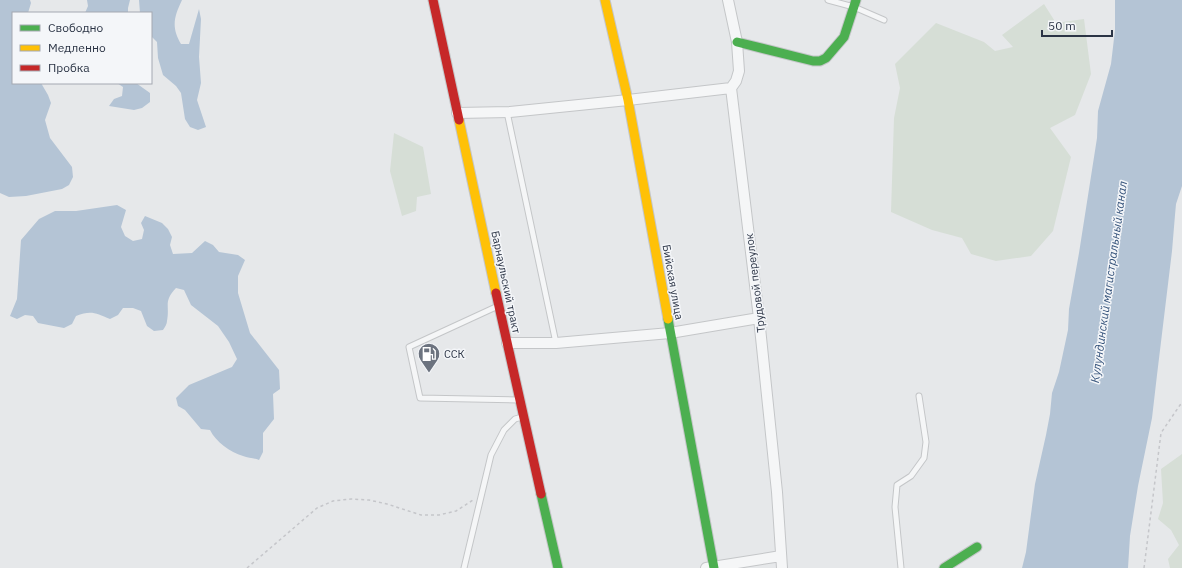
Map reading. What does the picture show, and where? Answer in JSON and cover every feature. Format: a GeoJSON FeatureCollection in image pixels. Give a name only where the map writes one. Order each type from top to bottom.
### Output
{"type":"FeatureCollection","features":[{"type":"Feature","properties":{"kind":"street","name":"Барнаульский тракт"},"geometry":{"type":"LineString","coordinates":[[433,0],[507,343],[558,568]]}},
{"type":"Feature","properties":{"kind":"street","name":"Бийская улица"},"geometry":{"type":"LineString","coordinates":[[605,0],[628,100],[711,568]]}},
{"type":"Feature","properties":{"kind":"street"},"geometry":{"type":"LineString","coordinates":[[457,113],[507,112],[731,88],[736,81],[739,71],[737,42],[730,3]]}},
{"type":"Feature","properties":{"kind":"street"},"geometry":{"type":"LineString","coordinates":[[737,42],[813,61],[820,61],[826,58],[844,37],[855,4]]}},
{"type":"Feature","properties":{"kind":"street","name":"Трудовой переулок"},"geometry":{"type":"LineString","coordinates":[[731,88],[759,318],[778,492],[782,568]]}},
{"type":"Feature","properties":{"kind":"street"},"geometry":{"type":"LineString","coordinates":[[507,343],[556,343],[670,333],[759,318]]}},
{"type":"Feature","properties":{"kind":"street"},"geometry":{"type":"LineString","coordinates":[[944,568],[977,547]]}},
{"type":"Feature","properties":{"kind":"street"},"geometry":{"type":"LineString","coordinates":[[711,568],[781,556]]}},
{"type":"Feature","properties":{"kind":"lane"},"geometry":{"type":"LineString","coordinates":[[828,0],[855,4],[884,20]]}},
{"type":"Feature","properties":{"kind":"lane"},"geometry":{"type":"LineString","coordinates":[[507,112],[556,343]]}},
{"type":"Feature","properties":{"kind":"lane"},"geometry":{"type":"LineString","coordinates":[[499,306],[409,347],[420,398],[521,400]]}},
{"type":"Feature","properties":{"kind":"lane"},"geometry":{"type":"LineString","coordinates":[[902,568],[895,507],[897,485],[911,476],[924,458],[926,442],[919,396]]}},
{"type":"Feature","properties":{"kind":"lane"},"geometry":{"type":"LineString","coordinates":[[464,568],[491,455],[504,430],[515,419],[524,416]]}},
{"type":"Feature","properties":{"kind":"path"},"geometry":{"type":"LineString","coordinates":[[1144,568],[1161,433],[1182,404]]}},
{"type":"Feature","properties":{"kind":"path"},"geometry":{"type":"LineString","coordinates":[[247,568],[317,508],[333,501],[351,499],[369,500],[421,515],[439,515],[456,511],[470,502],[482,490]]}},
{"type":"Feature","properties":{"kind":"shaded area"},"geometry":{"type":"Polygon","coordinates":[[[1044,4],[1056,23],[1084,19],[1091,74],[1075,115],[1050,128],[1071,157],[1053,231],[1031,256],[996,261],[971,254],[962,238],[932,230],[891,212],[894,118],[900,88],[895,64],[936,23],[984,42],[995,51],[1013,47],[1002,35],[1044,4]]]}},
{"type":"Feature","properties":{"kind":"shaded area"},"geometry":{"type":"Polygon","coordinates":[[[394,133],[423,147],[431,194],[417,197],[416,211],[402,216],[390,171],[394,133]]]}},
{"type":"Feature","properties":{"kind":"shaded area"},"geometry":{"type":"Polygon","coordinates":[[[1182,454],[1182,568],[1170,568],[1168,559],[1179,545],[1171,530],[1158,519],[1163,503],[1161,469],[1182,454]]]}},
{"type":"Feature","properties":{"kind":"water"},"geometry":{"type":"Polygon","coordinates":[[[0,0],[30,0],[31,3],[28,12],[12,12],[12,84],[42,84],[51,103],[45,120],[50,138],[72,167],[73,177],[69,185],[62,189],[26,196],[9,197],[0,193],[0,0]]]}},
{"type":"Feature","properties":{"kind":"water"},"geometry":{"type":"Polygon","coordinates":[[[87,0],[130,0],[128,12],[85,12],[88,6],[87,0]]]}},
{"type":"Feature","properties":{"kind":"water"},"geometry":{"type":"Polygon","coordinates":[[[139,0],[182,0],[177,12],[175,27],[181,44],[189,44],[199,9],[201,19],[199,57],[201,83],[197,100],[206,127],[198,130],[190,127],[185,119],[181,93],[176,86],[163,75],[158,58],[157,42],[152,37],[152,12],[140,12],[139,0]]]}},
{"type":"Feature","properties":{"kind":"water","name":"Кулундинский магистральный канал"},"geometry":{"type":"Polygon","coordinates":[[[1115,0],[1182,0],[1182,186],[1176,204],[1172,251],[1152,418],[1138,486],[1130,536],[1128,568],[1022,568],[1026,552],[1035,484],[1050,414],[1052,393],[1059,372],[1068,330],[1069,309],[1097,138],[1098,111],[1111,64],[1115,30],[1115,0]]]}},
{"type":"Feature","properties":{"kind":"water"},"geometry":{"type":"Polygon","coordinates":[[[118,84],[137,84],[150,93],[150,102],[142,108],[134,110],[109,106],[114,99],[122,96],[123,87],[118,84]]]}},
{"type":"Feature","properties":{"kind":"water"},"geometry":{"type":"Polygon","coordinates":[[[117,205],[126,210],[121,227],[125,236],[133,241],[142,239],[144,230],[141,223],[145,216],[162,223],[168,229],[172,237],[170,245],[173,254],[192,253],[205,241],[213,245],[219,252],[238,255],[245,260],[238,276],[238,293],[250,333],[279,370],[280,389],[273,394],[274,419],[263,433],[263,452],[259,460],[243,456],[228,449],[216,439],[210,430],[201,429],[185,410],[178,406],[176,398],[189,385],[232,367],[237,359],[229,342],[218,326],[191,305],[184,290],[176,288],[168,300],[167,322],[163,330],[154,331],[147,326],[141,311],[133,308],[123,308],[118,315],[110,319],[93,313],[81,314],[76,316],[72,324],[64,328],[38,323],[33,316],[25,315],[17,319],[10,316],[17,299],[21,240],[39,219],[55,211],[76,211],[117,205]]]}},
{"type":"Feature","properties":{"kind":"traffic: fast"},"geometry":{"type":"LineString","coordinates":[[737,42],[813,61],[820,61],[826,58],[844,37],[856,0]]}},
{"type":"Feature","properties":{"kind":"traffic: fast"},"geometry":{"type":"LineString","coordinates":[[668,319],[714,568]]}},
{"type":"Feature","properties":{"kind":"traffic: fast"},"geometry":{"type":"LineString","coordinates":[[541,494],[558,568]]}},
{"type":"Feature","properties":{"kind":"traffic: fast"},"geometry":{"type":"LineString","coordinates":[[944,568],[977,547]]}},
{"type":"Feature","properties":{"kind":"traffic: slow"},"geometry":{"type":"LineString","coordinates":[[605,0],[628,100],[668,319]]}},
{"type":"Feature","properties":{"kind":"traffic: slow"},"geometry":{"type":"LineString","coordinates":[[459,120],[496,293]]}},
{"type":"Feature","properties":{"kind":"traffic: jam"},"geometry":{"type":"LineString","coordinates":[[433,0],[459,120]]}},
{"type":"Feature","properties":{"kind":"traffic: jam"},"geometry":{"type":"LineString","coordinates":[[496,293],[541,494]]}},
{"type":"Feature","properties":{"kind":"place","name":"ССК"},"geometry":{"type":"Point","coordinates":[429,374]}}]}
